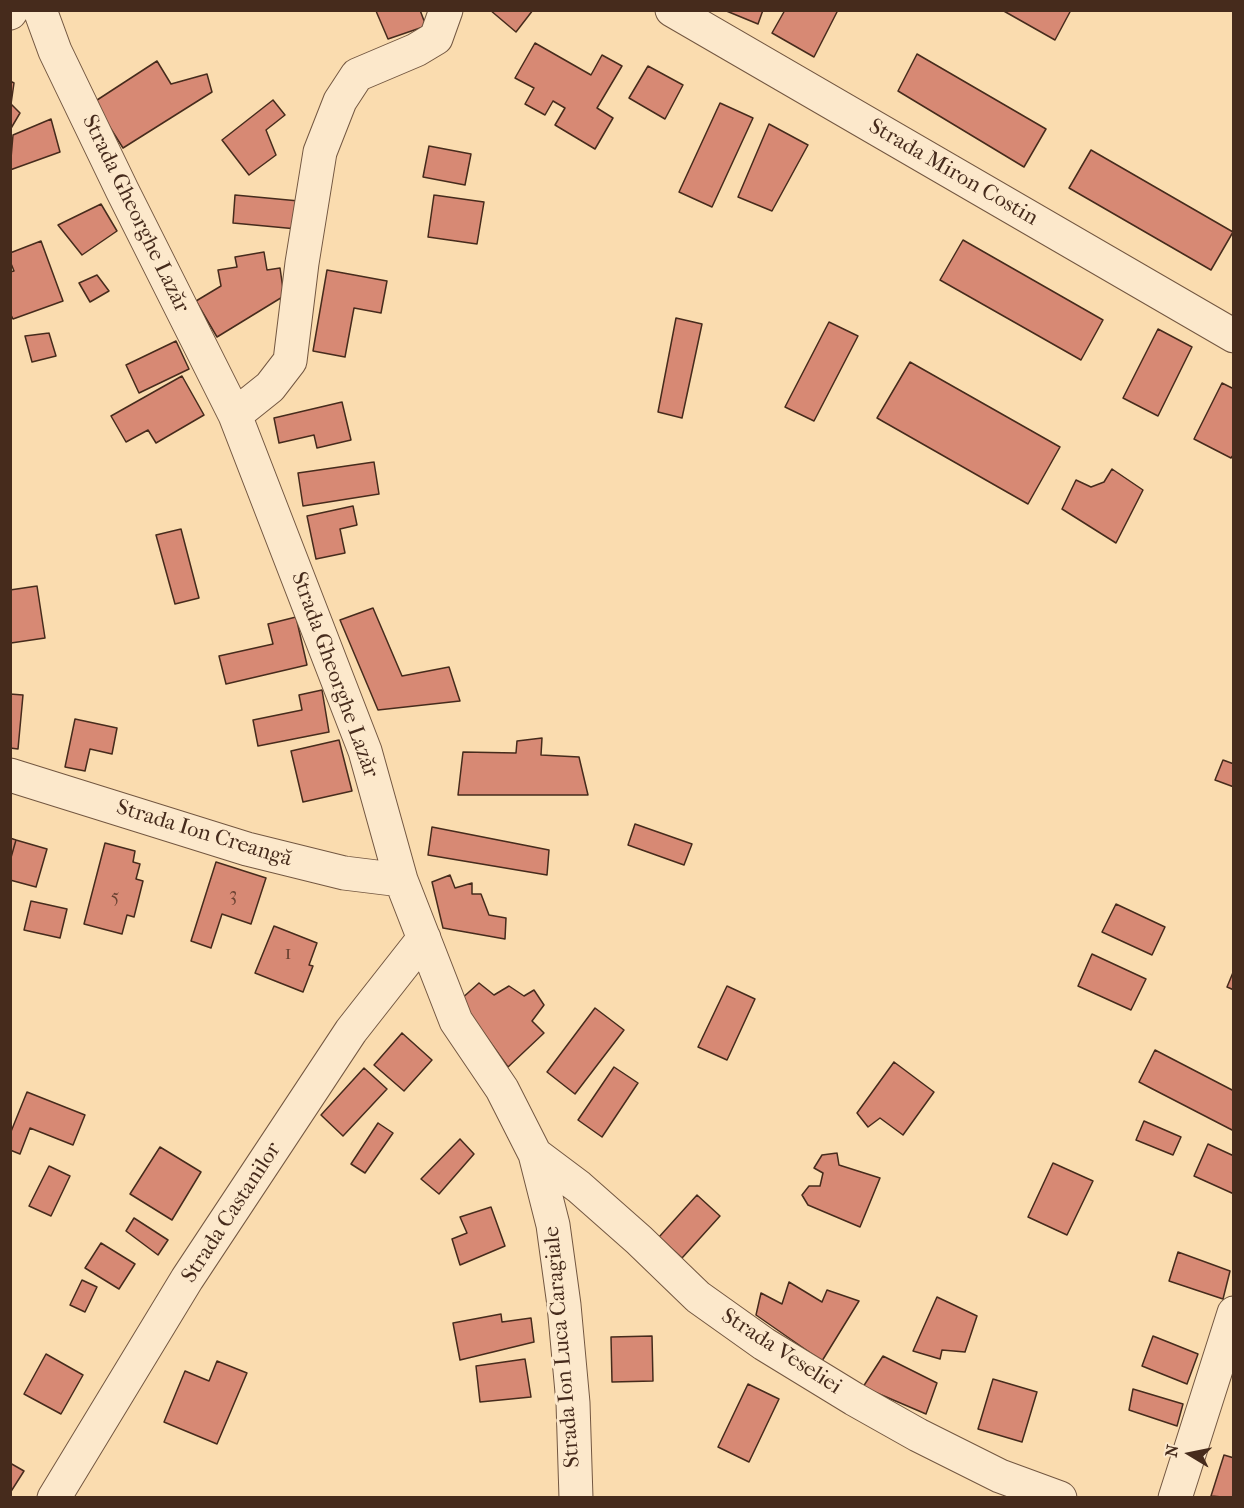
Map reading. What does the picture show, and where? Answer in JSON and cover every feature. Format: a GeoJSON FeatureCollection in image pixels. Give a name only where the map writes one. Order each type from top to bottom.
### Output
{"type":"FeatureCollection","features":[{"type":"Feature","properties":{"kind":"street","name":"Strada Gheorghe Lazăr"},"geometry":{"type":"LineString","coordinates":[[40,10],[55,51],[117,180],[235,415],[365,751],[401,880],[424,938]]}},
{"type":"Feature","properties":{"kind":"street"},"geometry":{"type":"LineString","coordinates":[[235,415],[270,387],[290,361],[302,263],[320,153],[340,101],[357,75],[416,50],[436,38],[446,10]]}},
{"type":"Feature","properties":{"kind":"street","name":"Strada Miron Costin"},"geometry":{"type":"LineString","coordinates":[[672,10],[1233,336]]}},
{"type":"Feature","properties":{"kind":"street","name":"Strada Ion Creangă"},"geometry":{"type":"LineString","coordinates":[[10,775],[247,849],[344,873],[401,880]]}},
{"type":"Feature","properties":{"kind":"street","name":"Strada Ion Luca Caragiale"},"geometry":{"type":"LineString","coordinates":[[424,938],[456,1021],[502,1089],[535,1154],[553,1225],[564,1305],[573,1402],[576,1497]]}},
{"type":"Feature","properties":{"kind":"street","name":"Strada Castanilor"},"geometry":{"type":"LineString","coordinates":[[54,1497],[187,1280],[345,1041],[424,938]]}},
{"type":"Feature","properties":{"kind":"street","name":"Strada Veseliei"},"geometry":{"type":"LineString","coordinates":[[535,1154],[579,1187],[639,1240],[698,1297],[764,1344],[918,1435],[1000,1476],[1060,1497]]}},
{"type":"Feature","properties":{"kind":"street"},"geometry":{"type":"LineString","coordinates":[[1174,1497],[1231,1328]]}},
{"type":"Feature","properties":{"kind":"building"},"geometry":{"type":"Polygon","coordinates":[[[420,10],[426,26],[388,39],[376,11],[420,10]]]}},
{"type":"Feature","properties":{"kind":"building"},"geometry":{"type":"Polygon","coordinates":[[[490,10],[533,10],[516,32],[490,10]]]}},
{"type":"Feature","properties":{"kind":"building"},"geometry":{"type":"Polygon","coordinates":[[[724,10],[763,10],[758,24],[724,10]]]}},
{"type":"Feature","properties":{"kind":"building"},"geometry":{"type":"Polygon","coordinates":[[[785,10],[838,10],[814,57],[772,33],[785,10]]]}},
{"type":"Feature","properties":{"kind":"building"},"geometry":{"type":"Polygon","coordinates":[[[1002,10],[1071,10],[1055,40],[1002,10]]]}},
{"type":"Feature","properties":{"kind":"building"},"geometry":{"type":"Polygon","coordinates":[[[535,43],[591,75],[602,55],[622,66],[597,108],[613,118],[595,149],[555,125],[565,108],[553,101],[545,115],[525,104],[534,88],[515,78],[535,43]]]}},
{"type":"Feature","properties":{"kind":"building"},"geometry":{"type":"Polygon","coordinates":[[[917,54],[1046,129],[1024,167],[898,91],[917,54]]]}},
{"type":"Feature","properties":{"kind":"building"},"geometry":{"type":"Polygon","coordinates":[[[157,61],[171,84],[207,74],[212,92],[123,148],[94,102],[157,61]]]}},
{"type":"Feature","properties":{"kind":"building"},"geometry":{"type":"Polygon","coordinates":[[[648,66],[683,85],[665,119],[629,98],[648,66]]]}},
{"type":"Feature","properties":{"kind":"building"},"geometry":{"type":"Polygon","coordinates":[[[10,81],[14,83],[11,104],[20,113],[10,130],[10,81]]]}},
{"type":"Feature","properties":{"kind":"building"},"geometry":{"type":"Polygon","coordinates":[[[273,100],[285,115],[266,130],[276,155],[249,175],[222,140],[273,100]]]}},
{"type":"Feature","properties":{"kind":"building"},"geometry":{"type":"Polygon","coordinates":[[[720,103],[753,118],[712,207],[679,192],[720,103]]]}},
{"type":"Feature","properties":{"kind":"building"},"geometry":{"type":"Polygon","coordinates":[[[51,119],[60,152],[10,170],[13,135],[51,119]]]}},
{"type":"Feature","properties":{"kind":"building"},"geometry":{"type":"Polygon","coordinates":[[[769,124],[808,145],[772,211],[738,197],[769,124]]]}},
{"type":"Feature","properties":{"kind":"building"},"geometry":{"type":"Polygon","coordinates":[[[429,146],[471,154],[465,185],[423,177],[429,146]]]}},
{"type":"Feature","properties":{"kind":"building"},"geometry":{"type":"Polygon","coordinates":[[[1091,150],[1233,232],[1211,270],[1069,188],[1091,150]]]}},
{"type":"Feature","properties":{"kind":"building"},"geometry":{"type":"Polygon","coordinates":[[[235,195],[299,201],[297,229],[233,223],[235,195]]]}},
{"type":"Feature","properties":{"kind":"building"},"geometry":{"type":"Polygon","coordinates":[[[434,195],[484,202],[477,244],[428,237],[434,195]]]}},
{"type":"Feature","properties":{"kind":"building"},"geometry":{"type":"Polygon","coordinates":[[[101,204],[117,231],[82,255],[58,225],[101,204]]]}},
{"type":"Feature","properties":{"kind":"building"},"geometry":{"type":"Polygon","coordinates":[[[963,240],[1103,320],[1081,360],[940,280],[963,240]]]}},
{"type":"Feature","properties":{"kind":"building"},"geometry":{"type":"Polygon","coordinates":[[[41,241],[63,301],[13,319],[10,313],[10,272],[14,271],[10,253],[41,241]]]}},
{"type":"Feature","properties":{"kind":"building"},"geometry":{"type":"Polygon","coordinates":[[[264,252],[267,270],[280,268],[284,296],[217,337],[196,301],[221,286],[218,270],[237,267],[235,257],[264,252]]]}},
{"type":"Feature","properties":{"kind":"building"},"geometry":{"type":"Polygon","coordinates":[[[327,270],[387,281],[381,313],[354,308],[345,357],[313,351],[327,270]]]}},
{"type":"Feature","properties":{"kind":"building"},"geometry":{"type":"Polygon","coordinates":[[[97,275],[109,291],[90,302],[79,283],[97,275]]]}},
{"type":"Feature","properties":{"kind":"building"},"geometry":{"type":"Polygon","coordinates":[[[676,318],[702,324],[682,418],[658,412],[676,318]]]}},
{"type":"Feature","properties":{"kind":"building"},"geometry":{"type":"Polygon","coordinates":[[[829,322],[858,336],[814,421],[785,407],[829,322]]]}},
{"type":"Feature","properties":{"kind":"building"},"geometry":{"type":"Polygon","coordinates":[[[1158,329],[1192,347],[1158,416],[1123,398],[1158,329]]]}},
{"type":"Feature","properties":{"kind":"building"},"geometry":{"type":"Polygon","coordinates":[[[49,333],[56,356],[32,362],[25,336],[49,333]]]}},
{"type":"Feature","properties":{"kind":"building"},"geometry":{"type":"Polygon","coordinates":[[[176,341],[189,369],[139,393],[126,365],[176,341]]]}},
{"type":"Feature","properties":{"kind":"building"},"geometry":{"type":"Polygon","coordinates":[[[910,362],[1060,447],[1028,504],[877,418],[910,362]]]}},
{"type":"Feature","properties":{"kind":"building"},"geometry":{"type":"Polygon","coordinates":[[[182,376],[204,415],[156,443],[148,430],[126,442],[111,416],[182,376]]]}},
{"type":"Feature","properties":{"kind":"building"},"geometry":{"type":"Polygon","coordinates":[[[1222,383],[1234,389],[1234,454],[1231,458],[1194,439],[1222,383]]]}},
{"type":"Feature","properties":{"kind":"building"},"geometry":{"type":"Polygon","coordinates":[[[342,402],[351,440],[317,448],[314,435],[279,443],[274,418],[342,402]]]}},
{"type":"Feature","properties":{"kind":"building"},"geometry":{"type":"Polygon","coordinates":[[[374,462],[379,494],[303,506],[298,473],[374,462]]]}},
{"type":"Feature","properties":{"kind":"building"},"geometry":{"type":"Polygon","coordinates":[[[1112,469],[1143,490],[1116,543],[1062,509],[1076,480],[1091,487],[1104,482],[1112,469]]]}},
{"type":"Feature","properties":{"kind":"building"},"geometry":{"type":"Polygon","coordinates":[[[353,506],[357,525],[340,529],[345,553],[316,559],[307,516],[353,506]]]}},
{"type":"Feature","properties":{"kind":"building"},"geometry":{"type":"Polygon","coordinates":[[[181,529],[199,598],[175,604],[156,535],[181,529]]]}},
{"type":"Feature","properties":{"kind":"building"},"geometry":{"type":"Polygon","coordinates":[[[37,586],[45,638],[11,643],[10,590],[37,586]]]}},
{"type":"Feature","properties":{"kind":"building"},"geometry":{"type":"Polygon","coordinates":[[[373,608],[402,676],[449,667],[460,701],[378,710],[340,620],[373,608]]]}},
{"type":"Feature","properties":{"kind":"building"},"geometry":{"type":"Polygon","coordinates":[[[296,617],[307,665],[226,684],[219,656],[273,644],[268,624],[296,617]]]}},
{"type":"Feature","properties":{"kind":"building"},"geometry":{"type":"Polygon","coordinates":[[[322,690],[329,732],[258,746],[253,720],[302,710],[299,695],[322,690]]]}},
{"type":"Feature","properties":{"kind":"building"},"geometry":{"type":"Polygon","coordinates":[[[10,694],[23,695],[18,749],[10,748],[10,694]]]}},
{"type":"Feature","properties":{"kind":"building"},"geometry":{"type":"Polygon","coordinates":[[[75,719],[117,728],[112,754],[90,749],[85,771],[65,767],[75,719]]]}},
{"type":"Feature","properties":{"kind":"building"},"geometry":{"type":"Polygon","coordinates":[[[542,738],[541,755],[579,757],[588,795],[458,795],[463,752],[516,753],[517,741],[542,738]]]}},
{"type":"Feature","properties":{"kind":"building"},"geometry":{"type":"Polygon","coordinates":[[[339,740],[352,791],[303,802],[291,751],[339,740]]]}},
{"type":"Feature","properties":{"kind":"building"},"geometry":{"type":"Polygon","coordinates":[[[1223,760],[1234,764],[1234,787],[1215,780],[1223,760]]]}},
{"type":"Feature","properties":{"kind":"building"},"geometry":{"type":"Polygon","coordinates":[[[635,824],[692,844],[684,865],[628,845],[635,824]]]}},
{"type":"Feature","properties":{"kind":"building"},"geometry":{"type":"Polygon","coordinates":[[[432,827],[549,850],[547,875],[428,855],[432,827]]]}},
{"type":"Feature","properties":{"kind":"building"},"geometry":{"type":"Polygon","coordinates":[[[10,838],[16,840],[10,861],[10,838]]]}},
{"type":"Feature","properties":{"kind":"building"},"geometry":{"type":"Polygon","coordinates":[[[16,840],[47,849],[36,887],[10,880],[10,861],[16,840]]]}},
{"type":"Feature","properties":{"kind":"building"},"geometry":{"type":"Polygon","coordinates":[[[105,843],[135,851],[133,862],[140,864],[136,879],[143,881],[134,917],[127,915],[122,934],[84,924],[105,843]]]}},
{"type":"Feature","properties":{"kind":"building"},"geometry":{"type":"Polygon","coordinates":[[[216,862],[266,878],[251,924],[222,914],[211,948],[191,941],[216,862]]]}},
{"type":"Feature","properties":{"kind":"building"},"geometry":{"type":"Polygon","coordinates":[[[450,875],[455,888],[472,883],[472,894],[481,894],[489,915],[506,918],[505,939],[443,928],[432,882],[450,875]]]}},
{"type":"Feature","properties":{"kind":"building"},"geometry":{"type":"Polygon","coordinates":[[[31,901],[67,909],[60,938],[24,930],[31,901]]]}},
{"type":"Feature","properties":{"kind":"building"},"geometry":{"type":"Polygon","coordinates":[[[1116,904],[1165,927],[1152,955],[1102,932],[1116,904]]]}},
{"type":"Feature","properties":{"kind":"building"},"geometry":{"type":"Polygon","coordinates":[[[274,926],[317,943],[309,965],[313,966],[303,992],[255,973],[274,926]]]}},
{"type":"Feature","properties":{"kind":"building"},"geometry":{"type":"Polygon","coordinates":[[[1092,954],[1146,979],[1131,1010],[1078,986],[1092,954]]]}},
{"type":"Feature","properties":{"kind":"building"},"geometry":{"type":"Polygon","coordinates":[[[1234,970],[1234,990],[1227,987],[1234,970]]]}},
{"type":"Feature","properties":{"kind":"building"},"geometry":{"type":"Polygon","coordinates":[[[479,983],[494,995],[509,986],[524,996],[534,990],[544,1005],[532,1021],[544,1033],[508,1067],[460,1000],[479,983]]]}},
{"type":"Feature","properties":{"kind":"building"},"geometry":{"type":"Polygon","coordinates":[[[727,986],[755,999],[727,1060],[698,1047],[727,986]]]}},
{"type":"Feature","properties":{"kind":"building"},"geometry":{"type":"Polygon","coordinates":[[[595,1008],[624,1030],[575,1094],[547,1072],[595,1008]]]}},
{"type":"Feature","properties":{"kind":"building"},"geometry":{"type":"Polygon","coordinates":[[[402,1033],[432,1060],[404,1091],[374,1065],[402,1033]]]}},
{"type":"Feature","properties":{"kind":"building"},"geometry":{"type":"Polygon","coordinates":[[[1155,1050],[1234,1091],[1234,1131],[1139,1082],[1155,1050]]]}},
{"type":"Feature","properties":{"kind":"building"},"geometry":{"type":"Polygon","coordinates":[[[894,1062],[934,1092],[903,1135],[880,1118],[868,1127],[857,1113],[894,1062]]]}},
{"type":"Feature","properties":{"kind":"building"},"geometry":{"type":"Polygon","coordinates":[[[614,1067],[638,1083],[602,1137],[578,1120],[614,1067]]]}},
{"type":"Feature","properties":{"kind":"building"},"geometry":{"type":"Polygon","coordinates":[[[364,1068],[387,1089],[343,1136],[321,1115],[364,1068]]]}},
{"type":"Feature","properties":{"kind":"building"},"geometry":{"type":"Polygon","coordinates":[[[27,1092],[85,1115],[73,1145],[30,1128],[20,1154],[10,1150],[10,1134],[27,1092]]]}},
{"type":"Feature","properties":{"kind":"building"},"geometry":{"type":"Polygon","coordinates":[[[1144,1121],[1181,1137],[1173,1155],[1136,1140],[1144,1121]]]}},
{"type":"Feature","properties":{"kind":"building"},"geometry":{"type":"Polygon","coordinates":[[[378,1123],[393,1133],[365,1173],[351,1164],[378,1123]]]}},
{"type":"Feature","properties":{"kind":"building"},"geometry":{"type":"Polygon","coordinates":[[[460,1139],[474,1154],[439,1194],[421,1179],[460,1139]]]}},
{"type":"Feature","properties":{"kind":"building"},"geometry":{"type":"Polygon","coordinates":[[[1208,1144],[1234,1156],[1234,1194],[1194,1176],[1208,1144]]]}},
{"type":"Feature","properties":{"kind":"building"},"geometry":{"type":"Polygon","coordinates":[[[160,1147],[201,1172],[172,1220],[130,1194],[160,1147]]]}},
{"type":"Feature","properties":{"kind":"building"},"geometry":{"type":"Polygon","coordinates":[[[837,1153],[839,1165],[880,1178],[860,1227],[808,1205],[802,1195],[809,1186],[820,1186],[823,1173],[814,1168],[822,1155],[837,1153]]]}},
{"type":"Feature","properties":{"kind":"building"},"geometry":{"type":"Polygon","coordinates":[[[1053,1163],[1093,1181],[1067,1235],[1028,1217],[1053,1163]]]}},
{"type":"Feature","properties":{"kind":"building"},"geometry":{"type":"Polygon","coordinates":[[[49,1166],[70,1176],[51,1216],[29,1206],[49,1166]]]}},
{"type":"Feature","properties":{"kind":"building"},"geometry":{"type":"Polygon","coordinates":[[[697,1195],[720,1216],[682,1258],[659,1237],[697,1195]]]}},
{"type":"Feature","properties":{"kind":"building"},"geometry":{"type":"Polygon","coordinates":[[[491,1207],[505,1246],[460,1265],[452,1239],[467,1233],[460,1217],[491,1207]]]}},
{"type":"Feature","properties":{"kind":"building"},"geometry":{"type":"Polygon","coordinates":[[[134,1218],[168,1240],[158,1255],[126,1231],[134,1218]]]}},
{"type":"Feature","properties":{"kind":"building"},"geometry":{"type":"Polygon","coordinates":[[[101,1243],[135,1264],[119,1289],[85,1268],[101,1243]]]}},
{"type":"Feature","properties":{"kind":"building"},"geometry":{"type":"Polygon","coordinates":[[[1178,1252],[1230,1271],[1223,1299],[1169,1281],[1178,1252]]]}},
{"type":"Feature","properties":{"kind":"building"},"geometry":{"type":"Polygon","coordinates":[[[82,1280],[97,1287],[85,1312],[70,1305],[82,1280]]]}},
{"type":"Feature","properties":{"kind":"building"},"geometry":{"type":"Polygon","coordinates":[[[789,1282],[822,1302],[827,1290],[859,1301],[822,1361],[756,1315],[761,1293],[782,1304],[789,1282]]]}},
{"type":"Feature","properties":{"kind":"building"},"geometry":{"type":"Polygon","coordinates":[[[937,1297],[977,1316],[965,1352],[942,1350],[940,1359],[913,1351],[937,1297]]]}},
{"type":"Feature","properties":{"kind":"building"},"geometry":{"type":"Polygon","coordinates":[[[501,1314],[502,1322],[531,1318],[534,1342],[460,1360],[453,1323],[501,1314]]]}},
{"type":"Feature","properties":{"kind":"building"},"geometry":{"type":"Polygon","coordinates":[[[652,1336],[653,1381],[612,1382],[611,1337],[652,1336]]]}},
{"type":"Feature","properties":{"kind":"building"},"geometry":{"type":"Polygon","coordinates":[[[1153,1336],[1198,1354],[1187,1384],[1142,1366],[1153,1336]]]}},
{"type":"Feature","properties":{"kind":"building"},"geometry":{"type":"Polygon","coordinates":[[[46,1354],[83,1375],[61,1414],[24,1394],[46,1354]]]}},
{"type":"Feature","properties":{"kind":"building"},"geometry":{"type":"Polygon","coordinates":[[[883,1356],[937,1383],[926,1414],[863,1387],[883,1356]]]}},
{"type":"Feature","properties":{"kind":"building"},"geometry":{"type":"Polygon","coordinates":[[[525,1359],[531,1397],[480,1402],[476,1366],[525,1359]]]}},
{"type":"Feature","properties":{"kind":"building"},"geometry":{"type":"Polygon","coordinates":[[[217,1361],[247,1373],[217,1444],[164,1422],[185,1371],[209,1381],[217,1361]]]}},
{"type":"Feature","properties":{"kind":"building"},"geometry":{"type":"Polygon","coordinates":[[[993,1379],[1037,1392],[1022,1442],[978,1429],[993,1379]]]}},
{"type":"Feature","properties":{"kind":"building"},"geometry":{"type":"Polygon","coordinates":[[[748,1384],[779,1399],[749,1462],[718,1447],[748,1384]]]}},
{"type":"Feature","properties":{"kind":"building"},"geometry":{"type":"Polygon","coordinates":[[[1133,1389],[1183,1404],[1177,1426],[1129,1410],[1133,1389]]]}},
{"type":"Feature","properties":{"kind":"building"},"geometry":{"type":"Polygon","coordinates":[[[1224,1455],[1234,1458],[1234,1498],[1211,1496],[1224,1455]]]}},
{"type":"Feature","properties":{"kind":"building"},"geometry":{"type":"Polygon","coordinates":[[[10,1463],[24,1471],[10,1493],[10,1463]]]}}]}
